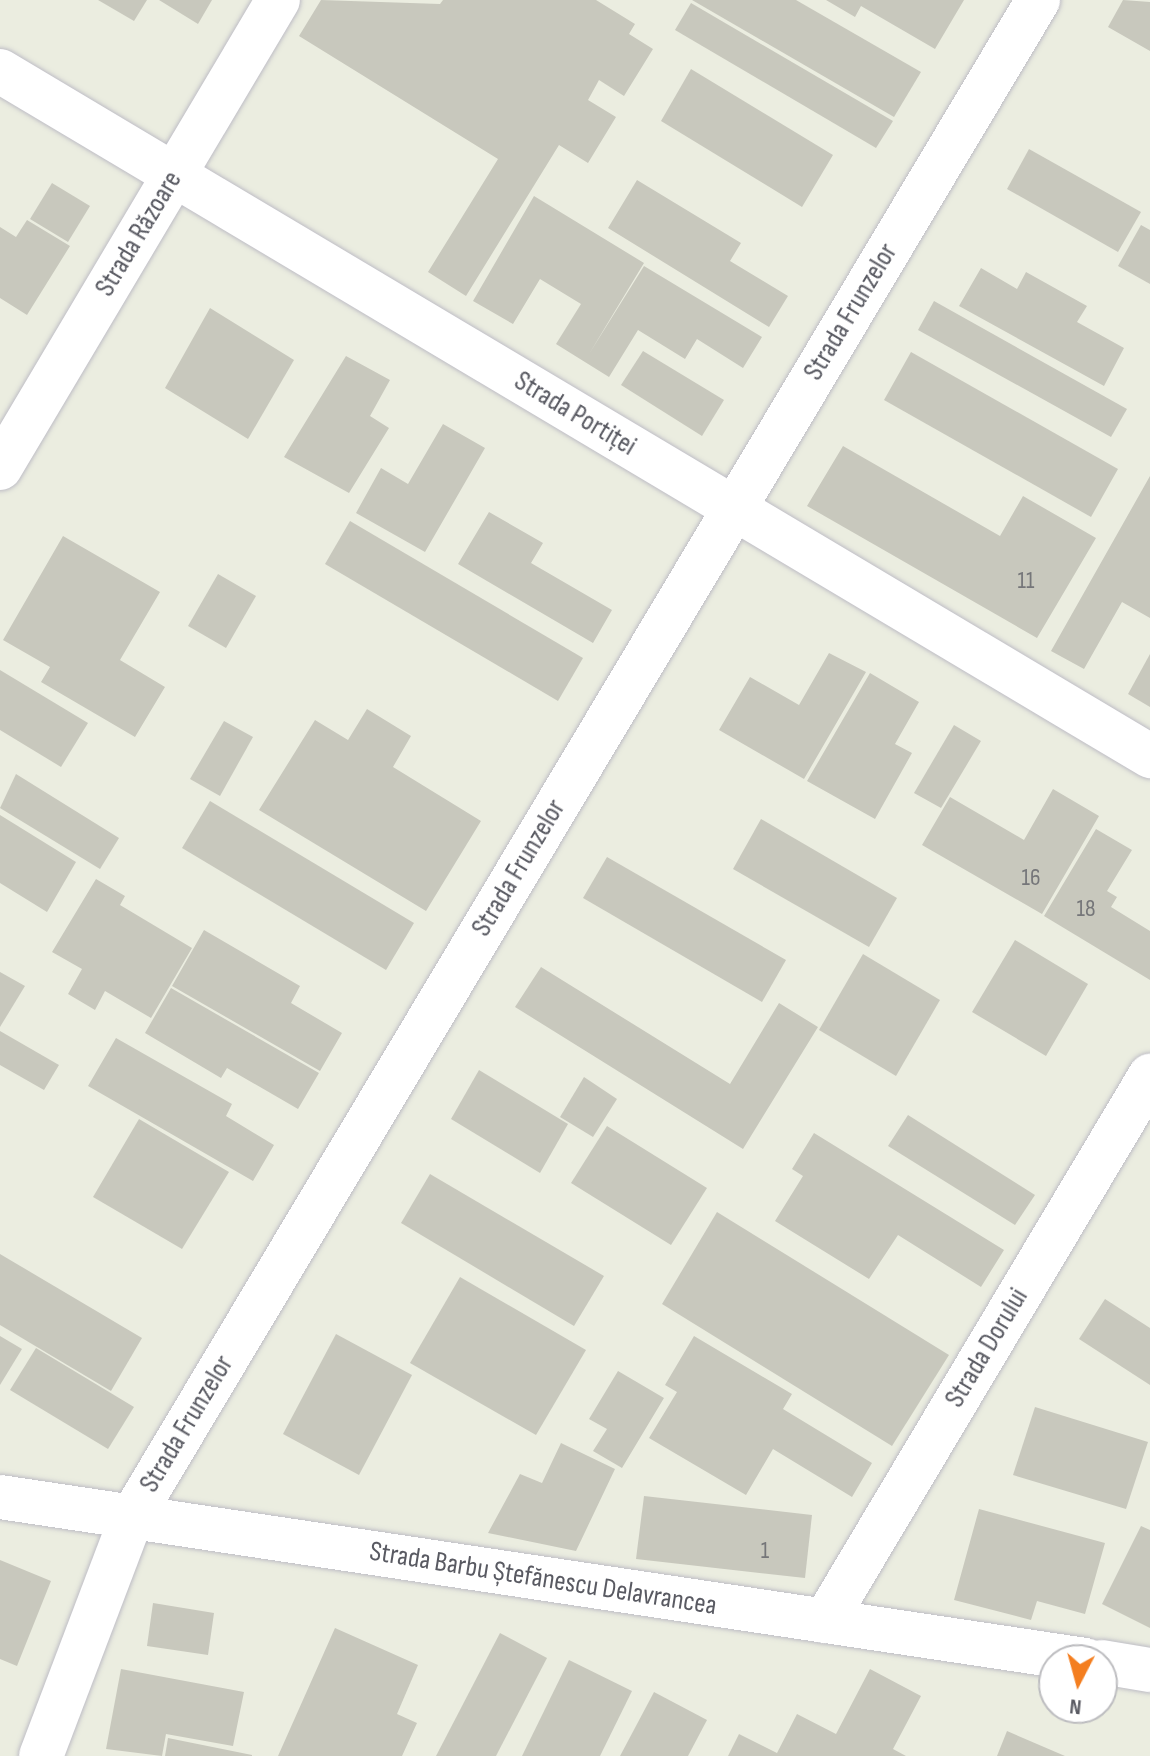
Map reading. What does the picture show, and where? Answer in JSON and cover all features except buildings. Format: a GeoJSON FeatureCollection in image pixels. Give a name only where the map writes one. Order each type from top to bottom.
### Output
{"type":"FeatureCollection","features":[{"type":"Feature","properties":{"kind":"street","name":"Strada Răzoare"},"geometry":{"type":"LineString","coordinates":[[0,468],[278,0]]}},
{"type":"Feature","properties":{"kind":"street","name":"Strada Frunzelor"},"geometry":{"type":"LineString","coordinates":[[41,1756],[132,1517],[1038,0]]}},
{"type":"Feature","properties":{"kind":"street","name":"Strada Portiței"},"geometry":{"type":"LineString","coordinates":[[0,71],[1150,756]]}},
{"type":"Feature","properties":{"kind":"street","name":"Strada Dorului"},"geometry":{"type":"LineString","coordinates":[[825,1621],[1150,1076]]}},
{"type":"Feature","properties":{"kind":"street","name":"Strada Barbu Ștefănescu Delavrancea"},"geometry":{"type":"LineString","coordinates":[[0,1497],[1038,1653]]}},
{"type":"Feature","properties":{"kind":"street"},"geometry":{"type":"LineString","coordinates":[[1118,1665],[1150,1670]]}}]}
